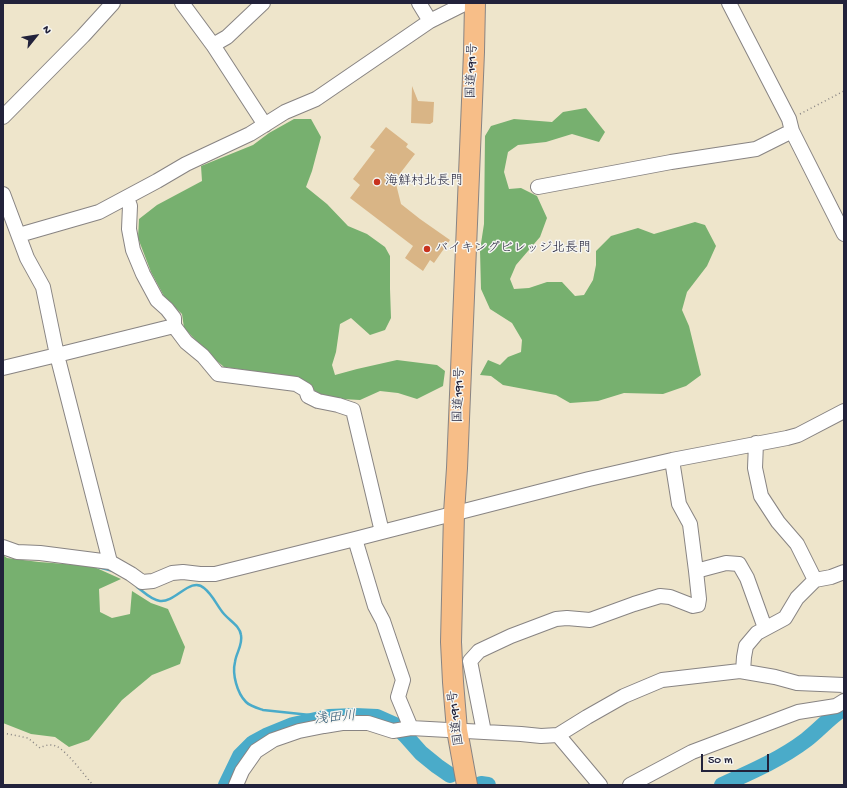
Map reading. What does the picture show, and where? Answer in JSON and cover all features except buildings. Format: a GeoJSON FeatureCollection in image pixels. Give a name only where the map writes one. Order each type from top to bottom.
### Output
{"type":"FeatureCollection","features":[{"type":"Feature","properties":{"kind":"highway","name":"国道191号"},"geometry":{"type":"LineString","coordinates":[[467,785],[457,730],[451,642],[454,513],[472,123],[475,3]]}},
{"type":"Feature","properties":{"kind":"street"},"geometry":{"type":"LineString","coordinates":[[182,3],[213,45],[265,125]]}},
{"type":"Feature","properties":{"kind":"street"},"geometry":{"type":"LineString","coordinates":[[213,45],[227,37],[263,3]]}},
{"type":"Feature","properties":{"kind":"street"},"geometry":{"type":"LineString","coordinates":[[419,3],[430,20]]}},
{"type":"Feature","properties":{"kind":"street"},"geometry":{"type":"LineString","coordinates":[[19,236],[100,212],[157,182],[186,164],[250,134],[285,112],[316,99],[430,20],[466,3]]}},
{"type":"Feature","properties":{"kind":"street"},"geometry":{"type":"LineString","coordinates":[[729,3],[844,234]]}},
{"type":"Feature","properties":{"kind":"street"},"geometry":{"type":"LineString","coordinates":[[3,117],[82,36],[107,5]]}},
{"type":"Feature","properties":{"kind":"street"},"geometry":{"type":"LineString","coordinates":[[538,187],[671,162],[756,149],[790,125]]}},
{"type":"Feature","properties":{"kind":"street"},"geometry":{"type":"LineString","coordinates":[[3,194],[27,258],[43,287],[57,355],[110,562]]}},
{"type":"Feature","properties":{"kind":"street"},"geometry":{"type":"LineString","coordinates":[[127,198],[130,206],[129,229],[133,250],[143,274],[157,300],[174,318],[174,326],[186,342],[203,356],[218,374],[296,384],[306,390],[308,396],[318,401],[353,410],[382,532]]}},
{"type":"Feature","properties":{"kind":"street"},"geometry":{"type":"LineString","coordinates":[[3,368],[174,326]]}},
{"type":"Feature","properties":{"kind":"street"},"geometry":{"type":"LineString","coordinates":[[3,547],[17,552],[40,553],[110,562],[142,582],[153,581],[172,573],[183,572],[215,574],[589,479],[672,460],[787,438],[798,435],[844,411]]}},
{"type":"Feature","properties":{"kind":"street"},"geometry":{"type":"LineString","coordinates":[[756,443],[755,468],[761,496],[778,522],[797,544],[815,580]]}},
{"type":"Feature","properties":{"kind":"street"},"geometry":{"type":"LineString","coordinates":[[484,732],[470,662],[479,651],[511,636],[556,619],[567,618],[590,620],[660,596],[670,596],[693,606],[698,605],[699,599],[690,524],[680,504],[672,460]]}},
{"type":"Feature","properties":{"kind":"street"},"geometry":{"type":"LineString","coordinates":[[355,539],[375,606],[383,620],[403,680],[398,697],[405,729]]}},
{"type":"Feature","properties":{"kind":"street"},"geometry":{"type":"LineString","coordinates":[[696,571],[726,563],[739,564],[748,578],[765,628]]}},
{"type":"Feature","properties":{"kind":"street"},"geometry":{"type":"LineString","coordinates":[[743,671],[746,646],[757,633],[785,618],[797,598],[815,580],[831,577],[844,572]]}},
{"type":"Feature","properties":{"kind":"street"},"geometry":{"type":"LineString","coordinates":[[236,785],[242,771],[256,752],[273,740],[299,731],[342,723],[368,723],[393,731],[405,729],[457,730],[541,736],[558,735],[624,696],[662,680],[740,670],[796,683],[844,686]]}},
{"type":"Feature","properties":{"kind":"street"},"geometry":{"type":"LineString","coordinates":[[630,785],[692,752],[798,712],[836,706],[844,701]]}},
{"type":"Feature","properties":{"kind":"street"},"geometry":{"type":"LineString","coordinates":[[558,735],[600,785]]}},
{"type":"Feature","properties":{"kind":"path"},"geometry":{"type":"LineString","coordinates":[[790,125],[844,91]]}},
{"type":"Feature","properties":{"kind":"path"},"geometry":{"type":"LineString","coordinates":[[3,733],[28,738],[40,748],[45,745],[55,746],[65,752],[93,785]]}},
{"type":"Feature","properties":{"kind":"green space"},"geometry":{"type":"Polygon","coordinates":[[[586,108],[605,132],[599,142],[572,134],[546,142],[518,145],[508,152],[504,172],[509,189],[521,188],[537,196],[547,218],[540,237],[516,265],[510,279],[514,289],[529,288],[547,282],[562,282],[575,296],[584,295],[593,280],[596,265],[596,251],[611,236],[638,228],[654,234],[695,222],[705,225],[716,246],[707,266],[687,292],[682,310],[689,326],[701,375],[686,386],[663,394],[624,393],[598,401],[570,403],[556,395],[503,385],[491,376],[480,375],[488,360],[500,365],[508,357],[521,352],[522,340],[512,323],[490,309],[481,289],[480,250],[484,224],[485,136],[491,126],[514,119],[552,122],[563,112],[586,108]]]}},
{"type":"Feature","properties":{"kind":"green space"},"geometry":{"type":"Polygon","coordinates":[[[294,119],[311,119],[321,137],[306,187],[327,204],[348,226],[367,234],[385,247],[390,256],[391,318],[385,330],[370,335],[351,318],[340,324],[336,352],[332,365],[335,375],[397,360],[437,365],[445,371],[443,386],[417,399],[398,393],[380,391],[360,400],[342,399],[319,394],[303,381],[289,376],[224,367],[184,328],[182,314],[165,298],[151,272],[138,238],[139,219],[157,205],[202,181],[201,166],[253,145],[269,133],[294,119]]]}},
{"type":"Feature","properties":{"kind":"green space"},"geometry":{"type":"Polygon","coordinates":[[[3,555],[7,558],[39,562],[92,566],[121,579],[99,589],[100,612],[112,618],[130,614],[132,591],[151,603],[168,609],[185,647],[180,664],[152,675],[122,700],[89,740],[69,747],[55,737],[31,734],[3,723],[3,555]]]}},
{"type":"Feature","properties":{"kind":"waterway"},"geometry":{"type":"LineString","coordinates":[[98,567],[113,571]]}},
{"type":"Feature","properties":{"kind":"waterway"},"geometry":{"type":"LineString","coordinates":[[137,587],[151,597],[160,601],[166,601],[188,587],[194,585],[199,585],[204,588],[224,614],[237,626],[240,632],[241,642],[234,672],[238,689],[246,702],[263,710],[329,717]]}},
{"type":"Feature","properties":{"kind":"waterway","name":"浅田川"},"geometry":{"type":"LineString","coordinates":[[722,785],[766,765],[796,747],[844,708]]}},
{"type":"Feature","properties":{"kind":"waterway","name":"浅田川"},"geometry":{"type":"LineString","coordinates":[[226,785],[240,756],[253,743],[293,725],[329,717],[377,717],[395,725],[421,753],[450,775]]}},
{"type":"Feature","properties":{"kind":"waterway","name":"浅田川"},"geometry":{"type":"LineString","coordinates":[[481,784],[488,785]]}},
{"type":"Feature","properties":{"kind":"place","name":"海鮮村北長門"},"geometry":{"type":"Point","coordinates":[377,182]}},
{"type":"Feature","properties":{"kind":"place","name":"バイキングビレッジ北長門"},"geometry":{"type":"Point","coordinates":[427,249]}}]}
